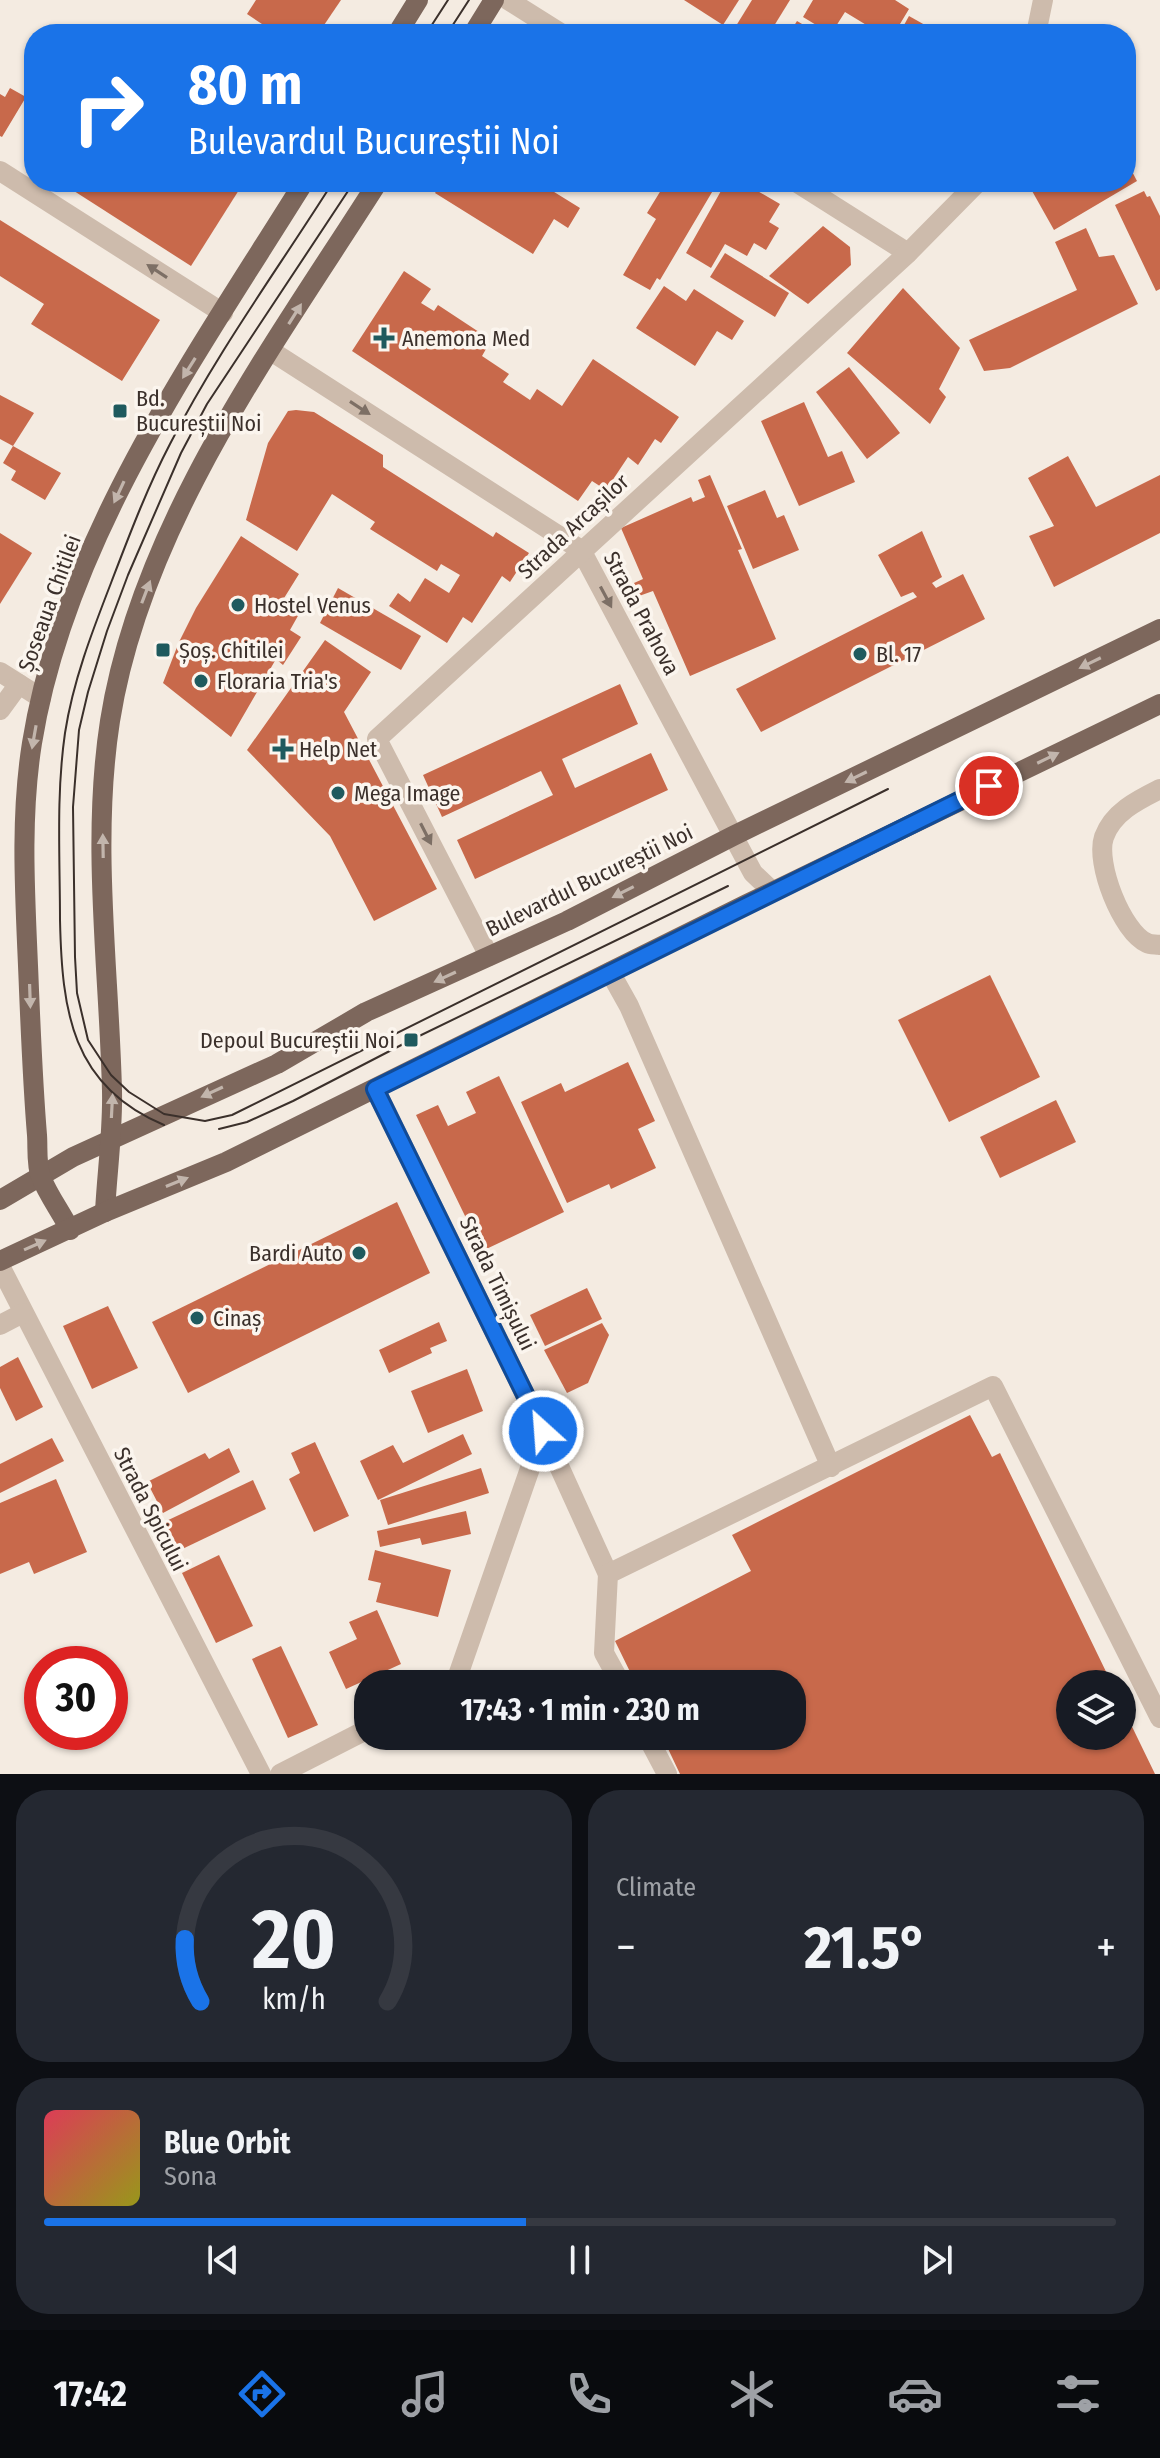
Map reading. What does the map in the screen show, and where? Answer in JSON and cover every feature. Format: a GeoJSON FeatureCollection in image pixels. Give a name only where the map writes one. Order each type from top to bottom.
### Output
{"type":"FeatureCollection","features":[{"type":"Feature","properties":{"kind":"main road"},"geometry":{"type":"LineString","coordinates":[[403,24],[418,0]]}},
{"type":"Feature","properties":{"kind":"main road"},"geometry":{"type":"LineString","coordinates":[[479,24],[494,0]]}},
{"type":"Feature","properties":{"kind":"main road","name":"Șoseaua Chitilei"},"geometry":{"type":"LineString","coordinates":[[70,1230],[40,1175],[31,1024],[24,844],[32,745],[41,698],[70,609],[120,488],[155,423],[298,192]]}},
{"type":"Feature","properties":{"kind":"main road"},"geometry":{"type":"LineString","coordinates":[[105,1212],[112,1094],[103,807],[107,742],[119,675],[141,605],[180,513],[226,423],[372,192]]}},
{"type":"Feature","properties":{"kind":"main road","name":"Bulevardul Bucureștii Noi"},"geometry":{"type":"LineString","coordinates":[[0,1200],[40,1175],[110,1140],[277,1064],[366,1012],[567,921],[733,836],[1160,629]]}},
{"type":"Feature","properties":{"kind":"main road"},"geometry":{"type":"LineString","coordinates":[[0,1263],[105,1212],[226,1162],[772,891],[1160,704]]}},
{"type":"Feature","properties":{"kind":"street"},"geometry":{"type":"LineString","coordinates":[[508,0],[546,24]]}},
{"type":"Feature","properties":{"kind":"street"},"geometry":{"type":"LineString","coordinates":[[1038,24],[1043,0]]}},
{"type":"Feature","properties":{"kind":"street"},"geometry":{"type":"LineString","coordinates":[[0,171],[24,186]]}},
{"type":"Feature","properties":{"kind":"street"},"geometry":{"type":"LineString","coordinates":[[33,192],[223,313]]}},
{"type":"Feature","properties":{"kind":"street"},"geometry":{"type":"LineString","coordinates":[[812,192],[908,253]]}},
{"type":"Feature","properties":{"kind":"street","name":"Strada Arcașilor"},"geometry":{"type":"LineString","coordinates":[[489,956],[377,739],[908,253],[968,192]]}},
{"type":"Feature","properties":{"kind":"street","name":"Strada Prahova"},"geometry":{"type":"LineString","coordinates":[[271,351],[581,550],[753,873],[772,891]]}},
{"type":"Feature","properties":{"kind":"street"},"geometry":{"type":"LineString","coordinates":[[0,672],[41,698]]}},
{"type":"Feature","properties":{"kind":"street","name":"Șoseaua Chitilei"},"geometry":{"type":"LineString","coordinates":[[0,710],[19,684]]}},
{"type":"Feature","properties":{"kind":"street"},"geometry":{"type":"LineString","coordinates":[[1160,789],[1118,815],[1105,834],[1100,851],[1106,879],[1131,928],[1147,943],[1160,945]]}},
{"type":"Feature","properties":{"kind":"street"},"geometry":{"type":"LineString","coordinates":[[610,972],[629,1006],[831,1467]]}},
{"type":"Feature","properties":{"kind":"street","name":"Strada Timișului"},"geometry":{"type":"LineString","coordinates":[[375,1089],[543,1431],[608,1574]]}},
{"type":"Feature","properties":{"kind":"street","name":"Strada Spicului"},"geometry":{"type":"LineString","coordinates":[[0,1263],[261,1774]]}},
{"type":"Feature","properties":{"kind":"street"},"geometry":{"type":"LineString","coordinates":[[0,1325],[23,1313]]}},
{"type":"Feature","properties":{"kind":"street"},"geometry":{"type":"LineString","coordinates":[[613,1670],[604,1653],[608,1574],[993,1386],[1160,1718]]}},
{"type":"Feature","properties":{"kind":"street"},"geometry":{"type":"LineString","coordinates":[[460,1670],[543,1431]]}},
{"type":"Feature","properties":{"kind":"street"},"geometry":{"type":"LineString","coordinates":[[280,1774],[354,1736]]}},
{"type":"Feature","properties":{"kind":"street"},"geometry":{"type":"LineString","coordinates":[[654,1750],[667,1774]]}},
{"type":"Feature","properties":{"kind":"building"},"geometry":{"type":"Polygon","coordinates":[[[256,0],[341,0],[325,24],[262,24],[247,14],[256,0]]]}},
{"type":"Feature","properties":{"kind":"building"},"geometry":{"type":"Polygon","coordinates":[[[684,0],[739,0],[721,24],[684,0]]]}},
{"type":"Feature","properties":{"kind":"building"},"geometry":{"type":"Polygon","coordinates":[[[752,0],[790,0],[775,24],[737,24],[752,0]]]}},
{"type":"Feature","properties":{"kind":"building"},"geometry":{"type":"Polygon","coordinates":[[[813,0],[895,0],[909,9],[900,24],[865,24],[845,12],[837,24],[815,24],[803,17],[813,0]]]}},
{"type":"Feature","properties":{"kind":"building"},"geometry":{"type":"Polygon","coordinates":[[[909,16],[923,24],[905,24],[909,16]]]}},
{"type":"Feature","properties":{"kind":"building"},"geometry":{"type":"Polygon","coordinates":[[[10,88],[24,96],[24,100],[2,137],[0,94],[5,97],[10,88]]]}},
{"type":"Feature","properties":{"kind":"building"},"geometry":{"type":"Polygon","coordinates":[[[1144,191],[1160,216],[1160,289],[1156,291],[1115,205],[1144,191]]]}},
{"type":"Feature","properties":{"kind":"building"},"geometry":{"type":"Polygon","coordinates":[[[76,192],[238,192],[191,266],[76,192]]]}},
{"type":"Feature","properties":{"kind":"building"},"geometry":{"type":"Polygon","coordinates":[[[554,192],[580,208],[568,228],[554,219],[533,254],[435,193],[554,192]]]}},
{"type":"Feature","properties":{"kind":"building"},"geometry":{"type":"Polygon","coordinates":[[[660,192],[712,192],[660,280],[657,278],[650,290],[623,275],[656,219],[647,213],[660,192]]]}},
{"type":"Feature","properties":{"kind":"building"},"geometry":{"type":"Polygon","coordinates":[[[720,192],[759,192],[780,204],[769,222],[779,228],[766,250],[754,243],[747,256],[725,244],[711,268],[686,253],[720,192]]]}},
{"type":"Feature","properties":{"kind":"building"},"geometry":{"type":"Polygon","coordinates":[[[1033,192],[1118,192],[1054,230],[1033,192]]]}},
{"type":"Feature","properties":{"kind":"building"},"geometry":{"type":"Polygon","coordinates":[[[0,220],[160,320],[122,381],[31,324],[44,304],[0,276],[0,220]]]}},
{"type":"Feature","properties":{"kind":"building"},"geometry":{"type":"Polygon","coordinates":[[[823,226],[850,247],[851,265],[808,304],[769,276],[823,226]]]}},
{"type":"Feature","properties":{"kind":"building"},"geometry":{"type":"Polygon","coordinates":[[[1086,228],[1099,257],[1114,255],[1138,304],[1010,368],[984,371],[969,340],[1077,290],[1055,242],[1086,228]]]}},
{"type":"Feature","properties":{"kind":"building"},"geometry":{"type":"Polygon","coordinates":[[[725,253],[789,293],[775,317],[710,277],[725,253]]]}},
{"type":"Feature","properties":{"kind":"building"},"geometry":{"type":"Polygon","coordinates":[[[404,271],[431,289],[421,303],[434,311],[438,305],[482,334],[476,343],[486,349],[482,356],[509,374],[503,382],[530,400],[537,389],[562,406],[593,359],[679,417],[661,443],[655,439],[638,465],[628,457],[606,490],[592,481],[578,501],[352,351],[404,271]]]}},
{"type":"Feature","properties":{"kind":"building"},"geometry":{"type":"Polygon","coordinates":[[[664,286],[686,301],[694,289],[744,321],[732,340],[717,331],[695,366],[636,328],[664,286]]]}},
{"type":"Feature","properties":{"kind":"building"},"geometry":{"type":"Polygon","coordinates":[[[903,288],[960,348],[939,389],[946,397],[930,424],[847,353],[903,288]]]}},
{"type":"Feature","properties":{"kind":"building"},"geometry":{"type":"Polygon","coordinates":[[[849,367],[900,433],[867,459],[816,392],[849,367]]]}},
{"type":"Feature","properties":{"kind":"building"},"geometry":{"type":"Polygon","coordinates":[[[0,395],[34,413],[13,446],[0,439],[0,395]]]}},
{"type":"Feature","properties":{"kind":"building"},"geometry":{"type":"Polygon","coordinates":[[[804,402],[828,457],[842,451],[855,482],[799,506],[761,421],[804,402]]]}},
{"type":"Feature","properties":{"kind":"building"},"geometry":{"type":"Polygon","coordinates":[[[288,411],[314,412],[383,455],[383,467],[493,537],[496,532],[529,553],[510,582],[502,576],[472,623],[463,617],[447,643],[389,606],[398,593],[410,602],[425,578],[449,593],[460,575],[441,564],[437,571],[370,529],[375,522],[332,494],[297,551],[246,520],[268,443],[288,411]]]}},
{"type":"Feature","properties":{"kind":"building"},"geometry":{"type":"Polygon","coordinates":[[[13,446],[61,473],[45,500],[11,480],[16,471],[3,463],[13,446]]]}},
{"type":"Feature","properties":{"kind":"building"},"geometry":{"type":"Polygon","coordinates":[[[1068,456],[1096,507],[1160,475],[1160,533],[1054,587],[1029,536],[1054,526],[1028,478],[1068,456]]]}},
{"type":"Feature","properties":{"kind":"building"},"geometry":{"type":"Polygon","coordinates":[[[710,475],[776,639],[690,676],[653,591],[639,596],[634,583],[643,579],[621,528],[691,497],[693,502],[705,497],[698,480],[710,475]]]}},
{"type":"Feature","properties":{"kind":"building"},"geometry":{"type":"Polygon","coordinates":[[[765,490],[777,518],[784,515],[799,550],[753,569],[727,506],[765,490]]]}},
{"type":"Feature","properties":{"kind":"building","name":"Bl. 17"},"geometry":{"type":"Polygon","coordinates":[[[922,531],[942,577],[932,583],[936,588],[963,574],[985,619],[761,732],[736,689],[917,597],[913,592],[901,597],[878,555],[922,531]]]}},
{"type":"Feature","properties":{"kind":"building"},"geometry":{"type":"Polygon","coordinates":[[[0,533],[32,553],[0,604],[0,533]]]}},
{"type":"Feature","properties":{"kind":"building"},"geometry":{"type":"Polygon","coordinates":[[[241,536],[299,574],[281,603],[299,614],[290,630],[301,637],[283,665],[276,659],[231,737],[163,683],[196,608],[241,536]]]}},
{"type":"Feature","properties":{"kind":"building"},"geometry":{"type":"Polygon","coordinates":[[[338,588],[421,636],[401,670],[320,623],[338,588]]]}},
{"type":"Feature","properties":{"kind":"building","name":"Mega Image"},"geometry":{"type":"Polygon","coordinates":[[[325,640],[371,672],[344,712],[437,889],[374,921],[330,836],[247,750],[325,640]]]}},
{"type":"Feature","properties":{"kind":"building"},"geometry":{"type":"Polygon","coordinates":[[[620,684],[638,724],[562,759],[575,788],[651,753],[668,790],[475,879],[457,840],[553,795],[541,771],[442,817],[423,775],[620,684]]]}},
{"type":"Feature","properties":{"kind":"building"},"geometry":{"type":"Polygon","coordinates":[[[990,975],[1040,1077],[949,1122],[898,1020],[990,975]]]}},
{"type":"Feature","properties":{"kind":"building"},"geometry":{"type":"Polygon","coordinates":[[[628,1062],[655,1121],[638,1129],[656,1168],[611,1189],[609,1184],[567,1203],[521,1102],[561,1083],[565,1092],[628,1062]]]}},
{"type":"Feature","properties":{"kind":"building"},"geometry":{"type":"Polygon","coordinates":[[[499,1076],[564,1212],[482,1251],[416,1115],[438,1105],[448,1126],[476,1113],[466,1092],[499,1076]]]}},
{"type":"Feature","properties":{"kind":"building"},"geometry":{"type":"Polygon","coordinates":[[[1056,1100],[1076,1142],[1000,1178],[980,1137],[1056,1100]]]}},
{"type":"Feature","properties":{"kind":"building"},"geometry":{"type":"Polygon","coordinates":[[[397,1202],[430,1273],[188,1393],[152,1322],[397,1202]]]}},
{"type":"Feature","properties":{"kind":"building"},"geometry":{"type":"Polygon","coordinates":[[[587,1288],[602,1319],[545,1346],[530,1315],[587,1288]]]}},
{"type":"Feature","properties":{"kind":"building"},"geometry":{"type":"Polygon","coordinates":[[[108,1306],[138,1368],[92,1389],[63,1326],[108,1306]]]}},
{"type":"Feature","properties":{"kind":"building"},"geometry":{"type":"Polygon","coordinates":[[[439,1322],[447,1341],[430,1348],[432,1353],[389,1373],[379,1350],[439,1322]]]}},
{"type":"Feature","properties":{"kind":"building"},"geometry":{"type":"Polygon","coordinates":[[[602,1323],[609,1335],[588,1383],[567,1393],[544,1350],[602,1323]]]}},
{"type":"Feature","properties":{"kind":"building"},"geometry":{"type":"Polygon","coordinates":[[[18,1357],[43,1407],[16,1421],[0,1388],[0,1367],[18,1357]]]}},
{"type":"Feature","properties":{"kind":"building"},"geometry":{"type":"Polygon","coordinates":[[[467,1369],[483,1411],[428,1433],[411,1391],[467,1369]]]}},
{"type":"Feature","properties":{"kind":"building"},"geometry":{"type":"Polygon","coordinates":[[[970,1415],[992,1457],[1000,1453],[1105,1670],[1056,1670],[1056,1750],[1136,1750],[1136,1735],[1155,1774],[680,1774],[669,1750],[806,1750],[806,1670],[629,1670],[615,1641],[751,1571],[732,1535],[970,1415]]]}},
{"type":"Feature","properties":{"kind":"building"},"geometry":{"type":"Polygon","coordinates":[[[463,1434],[472,1454],[378,1500],[360,1461],[393,1445],[403,1463],[463,1434]]]}},
{"type":"Feature","properties":{"kind":"building"},"geometry":{"type":"Polygon","coordinates":[[[52,1438],[64,1461],[0,1493],[0,1464],[52,1438]]]}},
{"type":"Feature","properties":{"kind":"building"},"geometry":{"type":"Polygon","coordinates":[[[315,1442],[349,1516],[314,1532],[289,1479],[300,1473],[291,1453],[315,1442]]]}},
{"type":"Feature","properties":{"kind":"building"},"geometry":{"type":"Polygon","coordinates":[[[229,1448],[240,1472],[163,1513],[147,1482],[205,1453],[209,1459],[229,1448]]]}},
{"type":"Feature","properties":{"kind":"building"},"geometry":{"type":"Polygon","coordinates":[[[481,1468],[489,1493],[388,1525],[380,1500],[481,1468]]]}},
{"type":"Feature","properties":{"kind":"building"},"geometry":{"type":"Polygon","coordinates":[[[56,1479],[87,1552],[34,1574],[29,1562],[0,1574],[0,1503],[56,1479]]]}},
{"type":"Feature","properties":{"kind":"building"},"geometry":{"type":"Polygon","coordinates":[[[253,1480],[266,1509],[176,1552],[162,1523],[253,1480]]]}},
{"type":"Feature","properties":{"kind":"building"},"geometry":{"type":"Polygon","coordinates":[[[466,1511],[471,1534],[422,1545],[420,1538],[380,1547],[377,1531],[466,1511]]]}},
{"type":"Feature","properties":{"kind":"building"},"geometry":{"type":"Polygon","coordinates":[[[375,1550],[451,1570],[438,1617],[376,1602],[381,1583],[368,1580],[375,1550]]]}},
{"type":"Feature","properties":{"kind":"building"},"geometry":{"type":"Polygon","coordinates":[[[219,1555],[253,1626],[216,1643],[182,1573],[219,1555]]]}},
{"type":"Feature","properties":{"kind":"building"},"geometry":{"type":"Polygon","coordinates":[[[377,1610],[401,1664],[388,1670],[354,1670],[354,1685],[346,1689],[329,1652],[357,1639],[349,1622],[377,1610]]]}},
{"type":"Feature","properties":{"kind":"building"},"geometry":{"type":"Polygon","coordinates":[[[281,1646],[318,1725],[288,1738],[252,1659],[281,1646]]]}},
{"type":"Feature","properties":{"kind":"tram line"},"geometry":{"type":"LineString","coordinates":[[432,24],[448,0]]}},
{"type":"Feature","properties":{"kind":"tram line"},"geometry":{"type":"LineString","coordinates":[[453,24],[469,0]]}},
{"type":"Feature","properties":{"kind":"tram line"},"geometry":{"type":"LineString","coordinates":[[164,1125],[133,1109],[109,1089],[91,1067],[78,1042],[69,1014],[60,920],[59,803],[65,733],[90,638],[162,461],[188,410],[228,344],[327,192]]}},
{"type":"Feature","properties":{"kind":"tram line"},"geometry":{"type":"LineString","coordinates":[[347,192],[207,404],[181,453],[128,575],[88,692],[79,730],[73,807],[77,993],[88,1040],[111,1075],[129,1092],[164,1114],[205,1121],[232,1115],[888,789]]}},
{"type":"Feature","properties":{"kind":"tram line"},"geometry":{"type":"LineString","coordinates":[[219,1129],[247,1122],[293,1101],[411,1040],[728,886]]}},
{"type":"Feature","properties":{"kind":"place","name":"Anemona Med"},"geometry":{"type":"Point","coordinates":[384,338]}},
{"type":"Feature","properties":{"kind":"place","name":"Bd. Bucureștii Noi"},"geometry":{"type":"Point","coordinates":[120,411]}},
{"type":"Feature","properties":{"kind":"place","name":"Hostel Venus"},"geometry":{"type":"Point","coordinates":[238,605]}},
{"type":"Feature","properties":{"kind":"place","name":"Șoș. Chitilei"},"geometry":{"type":"Point","coordinates":[163,650]}},
{"type":"Feature","properties":{"kind":"place","name":"Bl. 17"},"geometry":{"type":"Point","coordinates":[860,654]}},
{"type":"Feature","properties":{"kind":"place","name":"Floraria Tria's"},"geometry":{"type":"Point","coordinates":[201,681]}},
{"type":"Feature","properties":{"kind":"place","name":"Help Net"},"geometry":{"type":"Point","coordinates":[283,749]}},
{"type":"Feature","properties":{"kind":"place","name":"Mega Image"},"geometry":{"type":"Point","coordinates":[338,793]}},
{"type":"Feature","properties":{"kind":"place","name":"Depoul Bucureștii Noi"},"geometry":{"type":"Point","coordinates":[411,1040]}},
{"type":"Feature","properties":{"kind":"place","name":"Bardi Auto"},"geometry":{"type":"Point","coordinates":[359,1253]}},
{"type":"Feature","properties":{"kind":"place","name":"Cinaș"},"geometry":{"type":"Point","coordinates":[197,1318]}},
{"type":"Feature","properties":{"kind":"route"},"geometry":{"type":"LineString","coordinates":[[543,1431],[375,1089],[989,786]]}}]}
